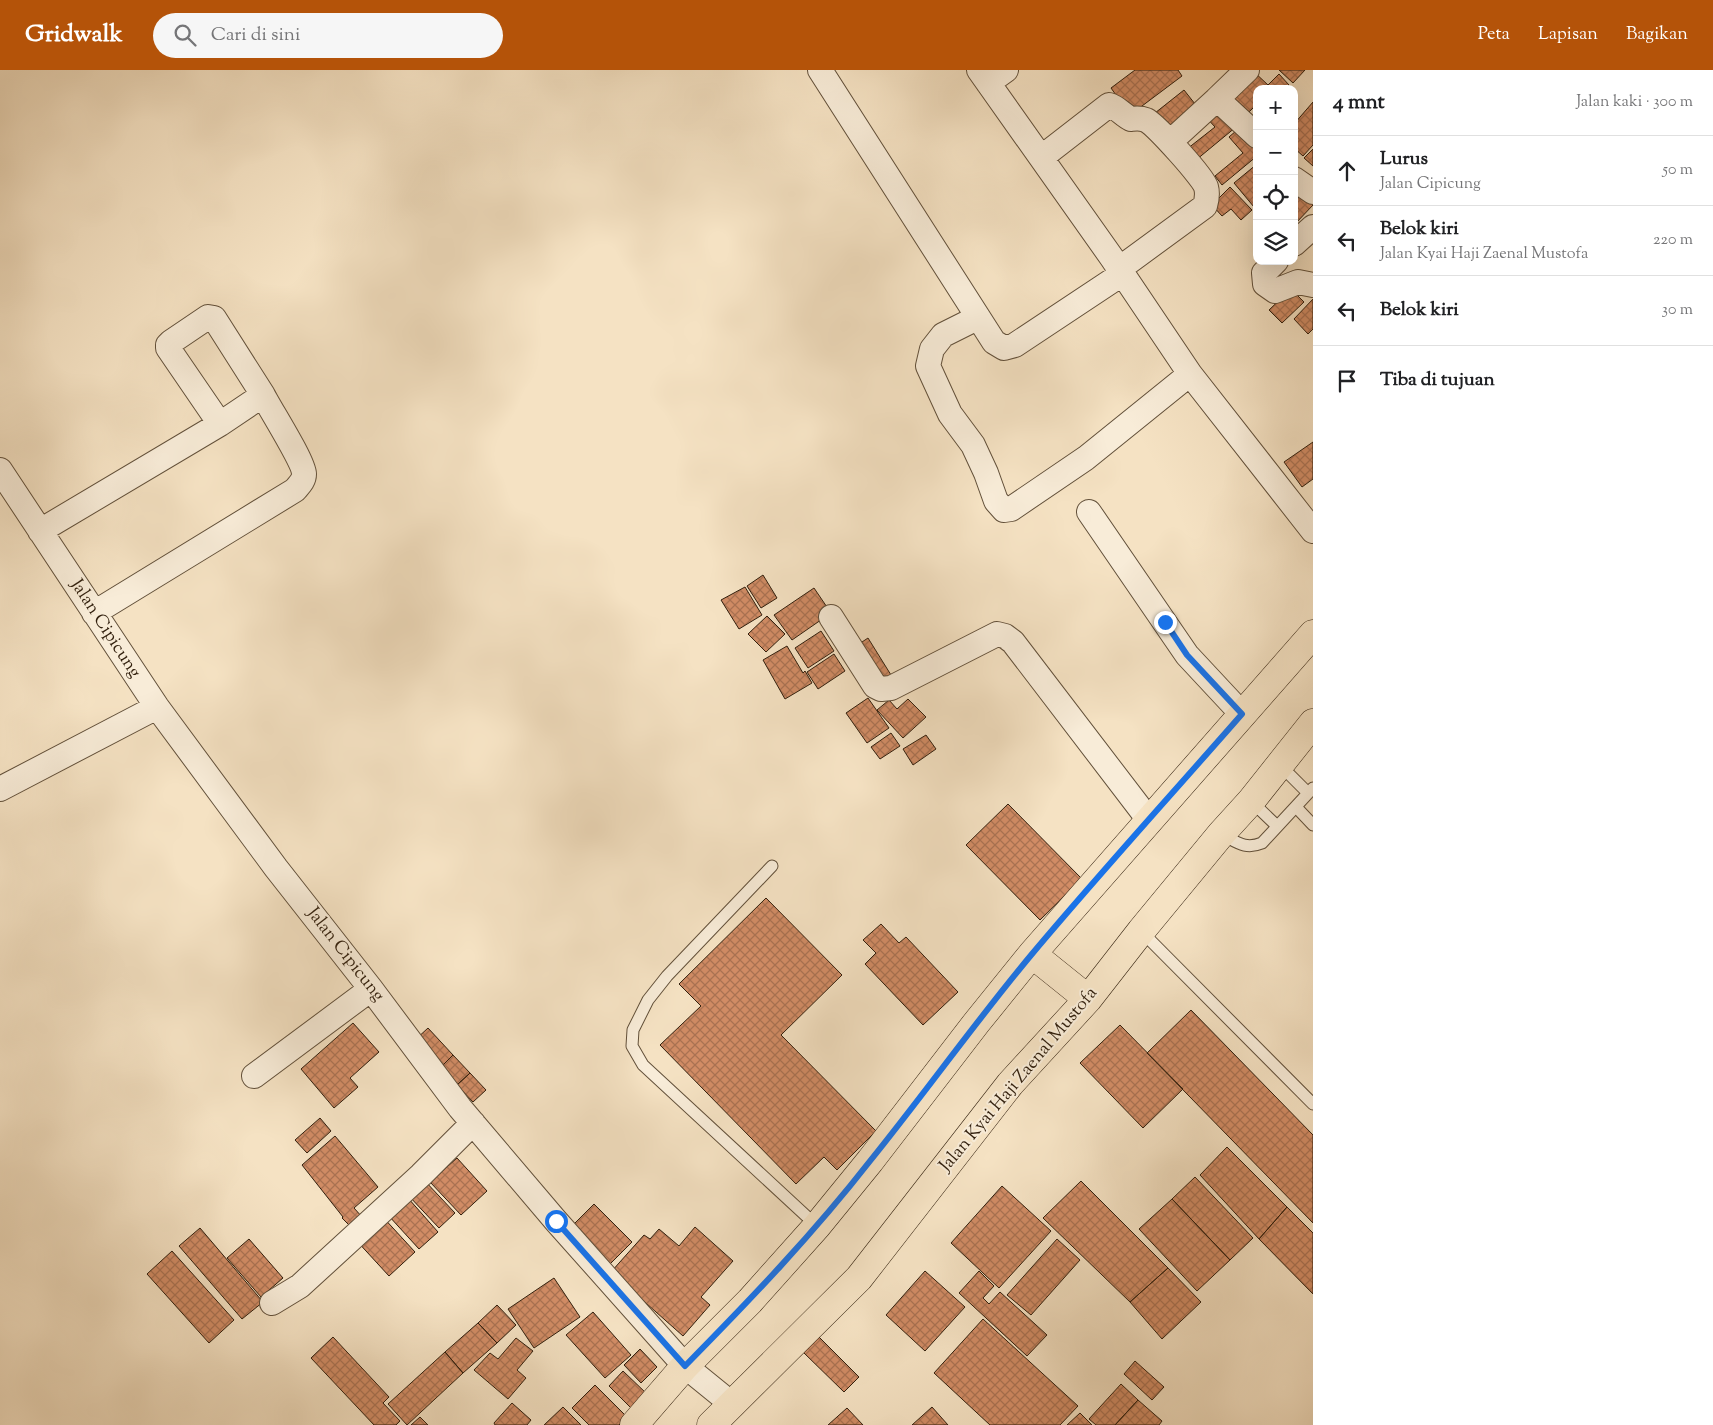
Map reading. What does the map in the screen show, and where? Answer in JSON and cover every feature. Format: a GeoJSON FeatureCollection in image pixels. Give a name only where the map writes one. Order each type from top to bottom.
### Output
{"type":"FeatureCollection","features":[{"type":"Feature","properties":{"kind":"main road"},"geometry":{"type":"LineString","coordinates":[[634,1425],[685,1366],[750,1301],[817,1226],[1032,954],[1313,634]]}},
{"type":"Feature","properties":{"kind":"main road","name":"Jalan Kyai Haji Zaenal Mustofa"},"geometry":{"type":"LineString","coordinates":[[711,1425],[859,1278],[1010,1084],[1088,1000],[1141,931],[1251,802],[1313,723]]}},
{"type":"Feature","properties":{"kind":"main road"},"geometry":{"type":"LineString","coordinates":[[1032,954],[1088,1000]]}},
{"type":"Feature","properties":{"kind":"street"},"geometry":{"type":"LineString","coordinates":[[820,70],[977,318],[994,342],[1004,348],[1015,345],[1120,271],[1205,206],[1208,197],[1206,185],[1170,142],[1148,121],[1139,118],[1131,119],[1123,115],[1114,106],[1108,105],[1042,157]]}},
{"type":"Feature","properties":{"kind":"street"},"geometry":{"type":"LineString","coordinates":[[1170,142],[1247,70]]}},
{"type":"Feature","properties":{"kind":"street"},"geometry":{"type":"LineString","coordinates":[[991,74],[1042,157],[1190,374],[1313,531]]}},
{"type":"Feature","properties":{"kind":"street"},"geometry":{"type":"LineString","coordinates":[[1217,99],[1253,132]]}},
{"type":"Feature","properties":{"kind":"street"},"geometry":{"type":"LineString","coordinates":[[1298,182],[1313,192]]}},
{"type":"Feature","properties":{"kind":"street"},"geometry":{"type":"LineString","coordinates":[[1298,240],[1313,227]]}},
{"type":"Feature","properties":{"kind":"street"},"geometry":{"type":"LineString","coordinates":[[1272,265],[1264,273],[1265,284],[1275,291],[1298,282],[1313,285]]}},
{"type":"Feature","properties":{"kind":"street"},"geometry":{"type":"LineString","coordinates":[[94,612],[295,490],[303,482],[304,473],[297,456],[263,395],[214,318],[208,317],[171,342],[168,348],[220,424]]}},
{"type":"Feature","properties":{"kind":"street"},"geometry":{"type":"LineString","coordinates":[[977,318],[943,335],[932,349],[928,366],[946,406],[973,445],[996,501],[1004,510],[1011,509],[1086,458],[1190,374]]}},
{"type":"Feature","properties":{"kind":"street"},"geometry":{"type":"LineString","coordinates":[[40,531],[220,424],[263,395]]}},
{"type":"Feature","properties":{"kind":"street","name":"Jalan Cipicung"},"geometry":{"type":"LineString","coordinates":[[0,470],[157,707],[276,868],[473,1123],[556,1221],[685,1366],[733,1405]]}},
{"type":"Feature","properties":{"kind":"street"},"geometry":{"type":"LineString","coordinates":[[1089,512],[1187,655],[1242,714]]}},
{"type":"Feature","properties":{"kind":"street"},"geometry":{"type":"LineString","coordinates":[[832,616],[875,686],[881,689],[891,688],[997,634],[1005,636],[1013,642],[1149,820]]}},
{"type":"Feature","properties":{"kind":"street"},"geometry":{"type":"LineString","coordinates":[[0,790],[157,707]]}},
{"type":"Feature","properties":{"kind":"street"},"geometry":{"type":"LineString","coordinates":[[254,1076],[371,989]]}},
{"type":"Feature","properties":{"kind":"street"},"geometry":{"type":"LineString","coordinates":[[272,1303],[300,1286],[421,1175],[473,1123]]}},
{"type":"Feature","properties":{"kind":"lane"},"geometry":{"type":"LineString","coordinates":[[1222,834],[1246,846],[1262,843],[1310,791],[1280,765]]}},
{"type":"Feature","properties":{"kind":"lane"},"geometry":{"type":"LineString","coordinates":[[1251,802],[1277,826]]}},
{"type":"Feature","properties":{"kind":"lane"},"geometry":{"type":"LineString","coordinates":[[1296,807],[1313,824]]}},
{"type":"Feature","properties":{"kind":"lane"},"geometry":{"type":"LineString","coordinates":[[772,866],[662,982],[648,1000],[632,1030],[632,1046],[643,1065],[817,1226]]}},
{"type":"Feature","properties":{"kind":"lane"},"geometry":{"type":"LineString","coordinates":[[1141,931],[1313,1104]]}},
{"type":"Feature","properties":{"kind":"building"},"geometry":{"type":"Polygon","coordinates":[[[1135,70],[1178,70],[1182,76],[1130,115],[1111,88],[1135,70]]]}},
{"type":"Feature","properties":{"kind":"building"},"geometry":{"type":"Polygon","coordinates":[[[1252,70],[1268,85],[1253,85],[1253,108],[1246,115],[1227,96],[1252,70]]]}},
{"type":"Feature","properties":{"kind":"building"},"geometry":{"type":"Polygon","coordinates":[[[1279,70],[1305,70],[1293,83],[1279,70]]]}},
{"type":"Feature","properties":{"kind":"building"},"geometry":{"type":"Polygon","coordinates":[[[1279,74],[1289,85],[1268,85],[1279,74]]]}},
{"type":"Feature","properties":{"kind":"building"},"geometry":{"type":"Polygon","coordinates":[[[1184,90],[1199,109],[1170,132],[1155,113],[1184,90]]]}},
{"type":"Feature","properties":{"kind":"building"},"geometry":{"type":"Polygon","coordinates":[[[1313,102],[1313,145],[1303,156],[1298,152],[1298,119],[1313,102]]]}},
{"type":"Feature","properties":{"kind":"building"},"geometry":{"type":"Polygon","coordinates":[[[1218,105],[1236,127],[1196,160],[1187,149],[1215,127],[1205,116],[1218,105]]]}},
{"type":"Feature","properties":{"kind":"building"},"geometry":{"type":"Polygon","coordinates":[[[1244,124],[1253,134],[1253,159],[1222,185],[1215,176],[1243,153],[1229,137],[1244,124]]]}},
{"type":"Feature","properties":{"kind":"building"},"geometry":{"type":"Polygon","coordinates":[[[1313,149],[1313,166],[1304,158],[1313,149]]]}},
{"type":"Feature","properties":{"kind":"building"},"geometry":{"type":"Polygon","coordinates":[[[1253,167],[1253,206],[1234,183],[1253,167]]]}},
{"type":"Feature","properties":{"kind":"building"},"geometry":{"type":"Polygon","coordinates":[[[1230,187],[1252,210],[1241,220],[1231,209],[1222,216],[1212,205],[1230,187]]]}},
{"type":"Feature","properties":{"kind":"building"},"geometry":{"type":"Polygon","coordinates":[[[1305,190],[1313,198],[1313,205],[1298,221],[1298,220],[1298,198],[1305,190]]]}},
{"type":"Feature","properties":{"kind":"building"},"geometry":{"type":"Polygon","coordinates":[[[1291,289],[1304,302],[1282,323],[1269,310],[1291,289]]]}},
{"type":"Feature","properties":{"kind":"building"},"geometry":{"type":"Polygon","coordinates":[[[1313,299],[1313,329],[1308,334],[1294,319],[1313,299]]]}},
{"type":"Feature","properties":{"kind":"building"},"geometry":{"type":"Polygon","coordinates":[[[1313,442],[1313,479],[1302,487],[1284,462],[1313,442]]]}},
{"type":"Feature","properties":{"kind":"building"},"geometry":{"type":"Polygon","coordinates":[[[763,575],[777,598],[761,608],[747,586],[763,575]]]}},
{"type":"Feature","properties":{"kind":"building"},"geometry":{"type":"Polygon","coordinates":[[[745,587],[762,615],[739,629],[721,600],[745,587]]]}},
{"type":"Feature","properties":{"kind":"building"},"geometry":{"type":"Polygon","coordinates":[[[814,588],[831,613],[792,640],[774,615],[814,588]]]}},
{"type":"Feature","properties":{"kind":"building"},"geometry":{"type":"Polygon","coordinates":[[[767,616],[785,634],[766,652],[748,634],[767,616]]]}},
{"type":"Feature","properties":{"kind":"building"},"geometry":{"type":"Polygon","coordinates":[[[821,631],[834,651],[808,668],[795,648],[821,631]]]}},
{"type":"Feature","properties":{"kind":"building"},"geometry":{"type":"Polygon","coordinates":[[[868,638],[891,675],[879,682],[856,646],[868,638]]]}},
{"type":"Feature","properties":{"kind":"building"},"geometry":{"type":"Polygon","coordinates":[[[787,646],[803,673],[805,671],[812,683],[785,699],[763,660],[787,646]]]}},
{"type":"Feature","properties":{"kind":"building"},"geometry":{"type":"Polygon","coordinates":[[[834,654],[845,671],[818,689],[807,672],[834,654]]]}},
{"type":"Feature","properties":{"kind":"building"},"geometry":{"type":"Polygon","coordinates":[[[868,698],[889,728],[867,743],[846,713],[868,698]]]}},
{"type":"Feature","properties":{"kind":"building"},"geometry":{"type":"Polygon","coordinates":[[[908,699],[926,717],[903,738],[877,710],[889,700],[897,709],[908,699]]]}},
{"type":"Feature","properties":{"kind":"building"},"geometry":{"type":"Polygon","coordinates":[[[891,733],[900,746],[880,759],[871,747],[891,733]]]}},
{"type":"Feature","properties":{"kind":"building"},"geometry":{"type":"Polygon","coordinates":[[[926,735],[936,749],[913,765],[903,749],[926,735]]]}},
{"type":"Feature","properties":{"kind":"building"},"geometry":{"type":"Polygon","coordinates":[[[1008,804],[1082,879],[1040,920],[966,845],[1008,804]]]}},
{"type":"Feature","properties":{"kind":"building"},"geometry":{"type":"Polygon","coordinates":[[[766,898],[842,975],[781,1035],[876,1131],[837,1170],[824,1157],[796,1184],[660,1045],[701,1006],[679,984],[766,898]]]}},
{"type":"Feature","properties":{"kind":"building"},"geometry":{"type":"Polygon","coordinates":[[[881,924],[899,943],[906,937],[958,992],[923,1025],[865,964],[876,953],[863,940],[881,924]]]}},
{"type":"Feature","properties":{"kind":"building"},"geometry":{"type":"Polygon","coordinates":[[[1191,1010],[1313,1135],[1313,1223],[1147,1053],[1191,1010]]]}},
{"type":"Feature","properties":{"kind":"building"},"geometry":{"type":"Polygon","coordinates":[[[353,1023],[379,1052],[350,1078],[358,1087],[334,1108],[301,1069],[353,1023]]]}},
{"type":"Feature","properties":{"kind":"building"},"geometry":{"type":"Polygon","coordinates":[[[1120,1025],[1183,1089],[1143,1128],[1080,1063],[1120,1025]]]}},
{"type":"Feature","properties":{"kind":"building"},"geometry":{"type":"Polygon","coordinates":[[[428,1028],[453,1055],[441,1067],[415,1040],[428,1028]]]}},
{"type":"Feature","properties":{"kind":"building"},"geometry":{"type":"Polygon","coordinates":[[[453,1055],[470,1073],[457,1085],[441,1067],[453,1055]]]}},
{"type":"Feature","properties":{"kind":"building"},"geometry":{"type":"Polygon","coordinates":[[[470,1073],[486,1090],[473,1102],[457,1085],[470,1073]]]}},
{"type":"Feature","properties":{"kind":"building"},"geometry":{"type":"Polygon","coordinates":[[[320,1118],[331,1131],[307,1153],[295,1140],[320,1118]]]}},
{"type":"Feature","properties":{"kind":"building"},"geometry":{"type":"Polygon","coordinates":[[[335,1136],[378,1187],[354,1208],[363,1218],[352,1228],[342,1218],[302,1165],[335,1136]]]}},
{"type":"Feature","properties":{"kind":"building"},"geometry":{"type":"Polygon","coordinates":[[[1227,1147],[1287,1207],[1259,1239],[1200,1175],[1227,1147]]]}},
{"type":"Feature","properties":{"kind":"building"},"geometry":{"type":"Polygon","coordinates":[[[457,1158],[487,1191],[461,1215],[430,1182],[457,1158]]]}},
{"type":"Feature","properties":{"kind":"building"},"geometry":{"type":"Polygon","coordinates":[[[1195,1177],[1253,1238],[1230,1260],[1172,1199],[1195,1177]]]}},
{"type":"Feature","properties":{"kind":"building"},"geometry":{"type":"Polygon","coordinates":[[[424,1180],[455,1213],[439,1228],[408,1195],[424,1180]]]}},
{"type":"Feature","properties":{"kind":"building"},"geometry":{"type":"Polygon","coordinates":[[[1081,1181],[1168,1268],[1130,1302],[1043,1218],[1081,1181]]]}},
{"type":"Feature","properties":{"kind":"building"},"geometry":{"type":"Polygon","coordinates":[[[1002,1186],[1051,1231],[999,1288],[951,1243],[1002,1186]]]}},
{"type":"Feature","properties":{"kind":"building"},"geometry":{"type":"Polygon","coordinates":[[[408,1198],[438,1232],[419,1249],[388,1215],[408,1198]]]}},
{"type":"Feature","properties":{"kind":"building"},"geometry":{"type":"Polygon","coordinates":[[[1172,1199],[1230,1260],[1197,1291],[1139,1229],[1172,1199]]]}},
{"type":"Feature","properties":{"kind":"building"},"geometry":{"type":"Polygon","coordinates":[[[594,1204],[632,1242],[609,1265],[571,1227],[594,1204]]]}},
{"type":"Feature","properties":{"kind":"building"},"geometry":{"type":"Polygon","coordinates":[[[1287,1207],[1313,1233],[1313,1294],[1259,1239],[1287,1207]]]}},
{"type":"Feature","properties":{"kind":"building"},"geometry":{"type":"Polygon","coordinates":[[[381,1215],[415,1252],[389,1276],[355,1239],[381,1215]]]}},
{"type":"Feature","properties":{"kind":"building"},"geometry":{"type":"Polygon","coordinates":[[[695,1227],[733,1261],[701,1297],[710,1305],[683,1336],[611,1272],[644,1235],[650,1239],[659,1229],[679,1246],[695,1227]]]}},
{"type":"Feature","properties":{"kind":"building"},"geometry":{"type":"Polygon","coordinates":[[[200,1228],[263,1302],[242,1319],[179,1246],[200,1228]]]}},
{"type":"Feature","properties":{"kind":"building"},"geometry":{"type":"Polygon","coordinates":[[[249,1239],[283,1278],[261,1297],[227,1258],[249,1239]]]}},
{"type":"Feature","properties":{"kind":"building"},"geometry":{"type":"Polygon","coordinates":[[[1057,1239],[1080,1260],[1031,1315],[1007,1295],[1057,1239]]]}},
{"type":"Feature","properties":{"kind":"building"},"geometry":{"type":"Polygon","coordinates":[[[172,1251],[234,1320],[209,1343],[147,1274],[172,1251]]]}},
{"type":"Feature","properties":{"kind":"building"},"geometry":{"type":"Polygon","coordinates":[[[1168,1268],[1201,1302],[1162,1339],[1130,1302],[1168,1268]]]}},
{"type":"Feature","properties":{"kind":"building"},"geometry":{"type":"Polygon","coordinates":[[[925,1271],[965,1307],[925,1351],[886,1315],[925,1271]]]}},
{"type":"Feature","properties":{"kind":"building"},"geometry":{"type":"Polygon","coordinates":[[[979,1271],[994,1286],[983,1298],[989,1304],[1000,1292],[1047,1335],[1027,1356],[959,1293],[979,1271]]]}},
{"type":"Feature","properties":{"kind":"building"},"geometry":{"type":"Polygon","coordinates":[[[554,1278],[580,1317],[534,1348],[508,1309],[554,1278]]]}},
{"type":"Feature","properties":{"kind":"building"},"geometry":{"type":"Polygon","coordinates":[[[497,1305],[516,1325],[497,1343],[478,1323],[497,1305]]]}},
{"type":"Feature","properties":{"kind":"building"},"geometry":{"type":"Polygon","coordinates":[[[593,1312],[631,1355],[605,1378],[566,1335],[593,1312]]]}},
{"type":"Feature","properties":{"kind":"building"},"geometry":{"type":"Polygon","coordinates":[[[983,1319],[1078,1406],[1060,1425],[990,1425],[934,1373],[983,1319]]]}},
{"type":"Feature","properties":{"kind":"building"},"geometry":{"type":"Polygon","coordinates":[[[478,1323],[497,1343],[463,1373],[445,1352],[478,1323]]]}},
{"type":"Feature","properties":{"kind":"building"},"geometry":{"type":"Polygon","coordinates":[[[333,1337],[389,1397],[383,1403],[400,1421],[396,1425],[374,1425],[311,1358],[333,1337]]]}},
{"type":"Feature","properties":{"kind":"building"},"geometry":{"type":"Polygon","coordinates":[[[819,1337],[859,1377],[844,1392],[803,1352],[819,1337]]]}},
{"type":"Feature","properties":{"kind":"building"},"geometry":{"type":"Polygon","coordinates":[[[516,1338],[533,1351],[517,1370],[526,1378],[508,1399],[474,1370],[490,1353],[498,1359],[516,1338]]]}},
{"type":"Feature","properties":{"kind":"building"},"geometry":{"type":"Polygon","coordinates":[[[640,1349],[657,1367],[641,1383],[624,1365],[640,1349]]]}},
{"type":"Feature","properties":{"kind":"building"},"geometry":{"type":"Polygon","coordinates":[[[445,1352],[463,1373],[407,1425],[388,1404],[445,1352]]]}},
{"type":"Feature","properties":{"kind":"building"},"geometry":{"type":"Polygon","coordinates":[[[1135,1361],[1164,1387],[1152,1400],[1124,1374],[1135,1361]]]}},
{"type":"Feature","properties":{"kind":"building"},"geometry":{"type":"Polygon","coordinates":[[[623,1371],[647,1394],[632,1409],[609,1386],[623,1371]]]}},
{"type":"Feature","properties":{"kind":"building"},"geometry":{"type":"Polygon","coordinates":[[[1121,1384],[1138,1400],[1115,1425],[1096,1425],[1089,1419],[1121,1384]]]}},
{"type":"Feature","properties":{"kind":"building"},"geometry":{"type":"Polygon","coordinates":[[[595,1385],[627,1417],[619,1425],[589,1425],[572,1408],[595,1385]]]}},
{"type":"Feature","properties":{"kind":"building"},"geometry":{"type":"Polygon","coordinates":[[[1138,1400],[1162,1421],[1159,1425],[1115,1425],[1138,1400]]]}},
{"type":"Feature","properties":{"kind":"building"},"geometry":{"type":"Polygon","coordinates":[[[512,1403],[531,1420],[527,1425],[495,1425],[494,1423],[512,1403]]]}},
{"type":"Feature","properties":{"kind":"building"},"geometry":{"type":"Polygon","coordinates":[[[563,1407],[581,1425],[544,1425],[563,1407]]]}},
{"type":"Feature","properties":{"kind":"building"},"geometry":{"type":"Polygon","coordinates":[[[932,1407],[948,1425],[912,1425],[932,1407]]]}},
{"type":"Feature","properties":{"kind":"building"},"geometry":{"type":"Polygon","coordinates":[[[847,1408],[863,1425],[828,1425],[847,1408]]]}},
{"type":"Feature","properties":{"kind":"building"},"geometry":{"type":"Polygon","coordinates":[[[1080,1413],[1092,1425],[1067,1425],[1080,1413]]]}},
{"type":"Feature","properties":{"kind":"building"},"geometry":{"type":"Polygon","coordinates":[[[420,1417],[428,1425],[411,1425],[420,1417]]]}},
{"type":"Feature","properties":{"kind":"route"},"geometry":{"type":"LineString","coordinates":[[556,1221],[685,1366],[750,1301],[817,1226],[1032,954],[1242,714],[1187,655],[1165,622]]}}]}
